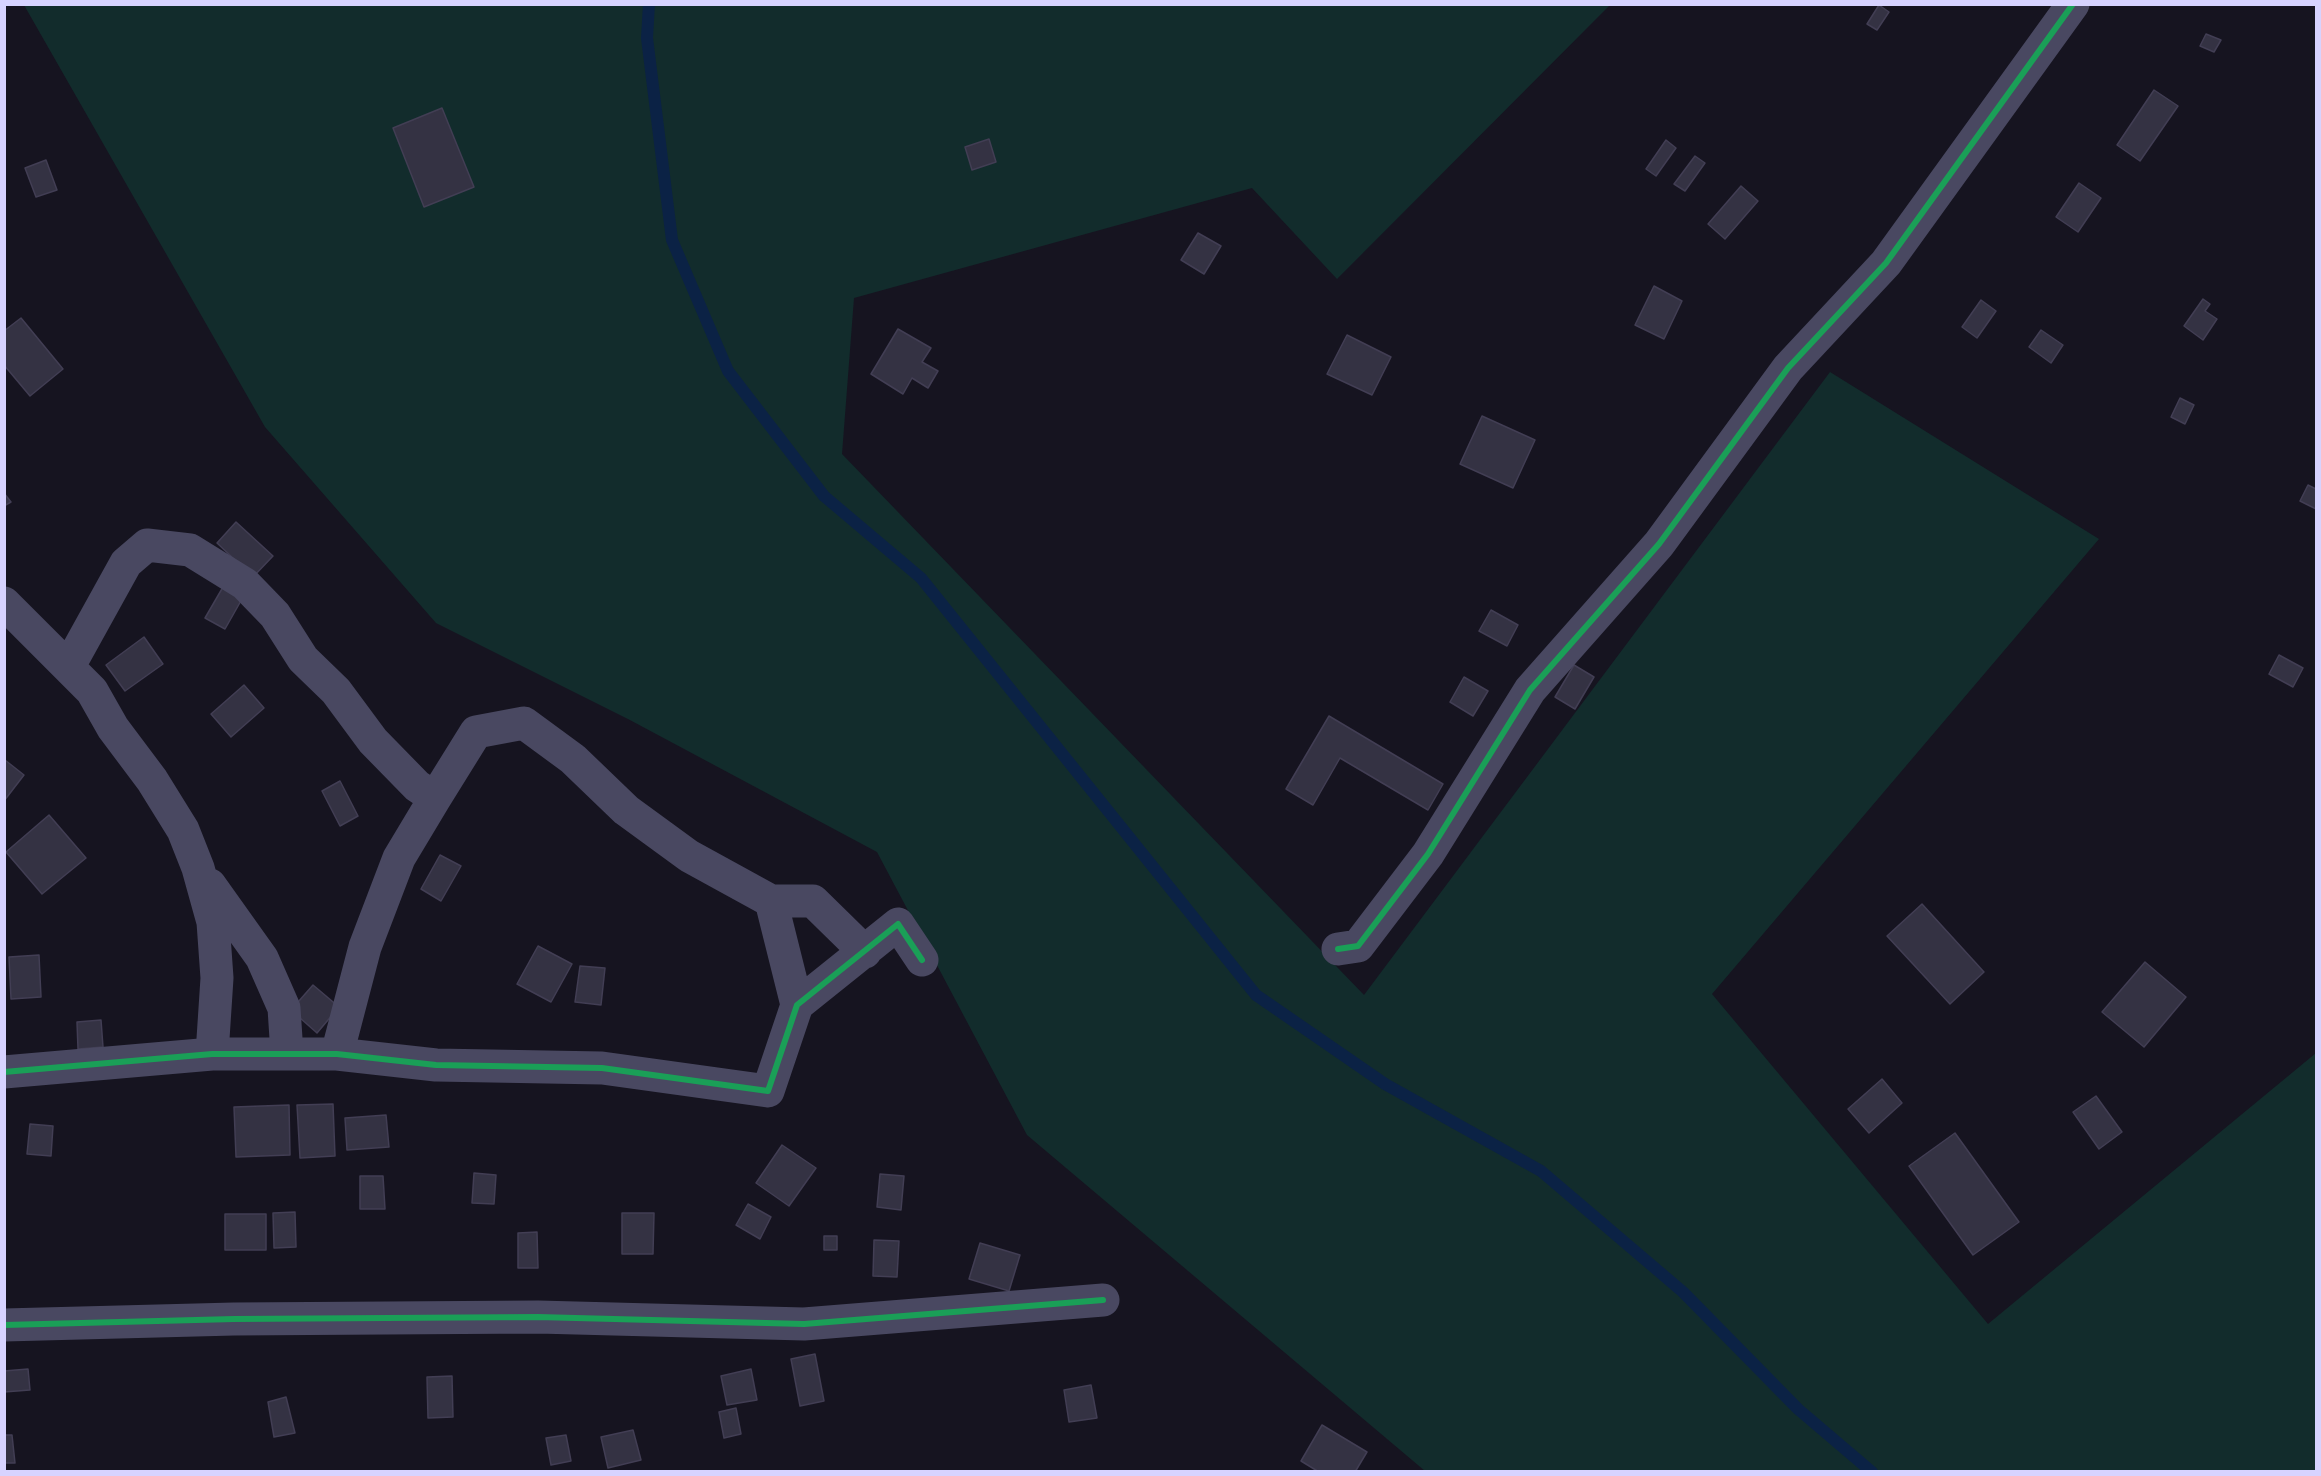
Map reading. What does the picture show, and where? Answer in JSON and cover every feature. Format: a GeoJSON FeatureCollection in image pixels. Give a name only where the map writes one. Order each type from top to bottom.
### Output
{"type":"FeatureCollection","features":[{"type":"Feature","properties":{"kind":"street"},"geometry":{"type":"LineString","coordinates":[[1338,949],[1358,946],[1428,854],[1530,690],[1659,544],[1788,368],[1886,262],[2073,4]]}},
{"type":"Feature","properties":{"kind":"street"},"geometry":{"type":"LineString","coordinates":[[69,666],[126,563],[147,545],[190,550],[245,584],[275,615],[303,659],[336,691],[373,741],[417,786],[435,798]]}},
{"type":"Feature","properties":{"kind":"street"},"geometry":{"type":"LineString","coordinates":[[4,603],[92,691],[113,729],[152,780],[183,830],[198,868],[213,922],[217,978],[212,1054]]}},
{"type":"Feature","properties":{"kind":"street"},"geometry":{"type":"LineString","coordinates":[[337,1054],[369,936],[399,858],[476,732],[524,723],[573,759],[635,817],[689,856],[771,901],[813,901],[865,952]]}},
{"type":"Feature","properties":{"kind":"street"},"geometry":{"type":"LineString","coordinates":[[198,868],[262,958],[284,1008],[287,1054]]}},
{"type":"Feature","properties":{"kind":"street"},"geometry":{"type":"LineString","coordinates":[[4,1072],[212,1054],[337,1054],[436,1065],[602,1068],[768,1091],[797,1005],[771,901]]}},
{"type":"Feature","properties":{"kind":"street"},"geometry":{"type":"LineString","coordinates":[[797,1005],[898,924],[922,960]]}},
{"type":"Feature","properties":{"kind":"street"},"geometry":{"type":"LineString","coordinates":[[4,1325],[234,1319],[538,1317],[804,1324],[1103,1300]]}},
{"type":"Feature","properties":{"kind":"green space"},"geometry":{"type":"Polygon","coordinates":[[[24,5],[1610,5],[1337,279],[1252,188],[854,298],[842,454],[1364,995],[1830,372],[2099,539],[1712,994],[1988,1324],[2316,1053],[2316,1471],[1425,1471],[1027,1135],[877,852],[628,719],[436,623],[265,427],[24,5]]]}},
{"type":"Feature","properties":{"kind":"building"},"geometry":{"type":"Polygon","coordinates":[[[1879,5],[1889,12],[1877,30],[1867,24],[1879,5]]]}},
{"type":"Feature","properties":{"kind":"building"},"geometry":{"type":"Polygon","coordinates":[[[2206,34],[2221,40],[2214,52],[2200,46],[2206,34]]]}},
{"type":"Feature","properties":{"kind":"building"},"geometry":{"type":"Polygon","coordinates":[[[2154,90],[2178,106],[2140,161],[2117,145],[2154,90]]]}},
{"type":"Feature","properties":{"kind":"building"},"geometry":{"type":"Polygon","coordinates":[[[442,108],[474,187],[424,207],[393,128],[442,108]]]}},
{"type":"Feature","properties":{"kind":"building"},"geometry":{"type":"Polygon","coordinates":[[[989,139],[996,162],[972,170],[965,147],[989,139]]]}},
{"type":"Feature","properties":{"kind":"building"},"geometry":{"type":"Polygon","coordinates":[[[1666,140],[1676,148],[1656,176],[1646,169],[1666,140]]]}},
{"type":"Feature","properties":{"kind":"building"},"geometry":{"type":"Polygon","coordinates":[[[1695,156],[1705,163],[1685,191],[1674,184],[1695,156]]]}},
{"type":"Feature","properties":{"kind":"building"},"geometry":{"type":"Polygon","coordinates":[[[46,160],[57,190],[36,197],[25,168],[46,160]]]}},
{"type":"Feature","properties":{"kind":"building"},"geometry":{"type":"Polygon","coordinates":[[[2079,183],[2101,198],[2078,232],[2056,217],[2079,183]]]}},
{"type":"Feature","properties":{"kind":"building"},"geometry":{"type":"Polygon","coordinates":[[[1741,186],[1758,201],[1725,239],[1708,224],[1741,186]]]}},
{"type":"Feature","properties":{"kind":"building"},"geometry":{"type":"Polygon","coordinates":[[[1198,233],[1221,246],[1204,274],[1181,260],[1198,233]]]}},
{"type":"Feature","properties":{"kind":"building"},"geometry":{"type":"Polygon","coordinates":[[[1654,286],[1682,301],[1664,339],[1635,325],[1654,286]]]}},
{"type":"Feature","properties":{"kind":"building"},"geometry":{"type":"Polygon","coordinates":[[[2203,299],[2210,304],[2205,311],[2217,319],[2203,340],[2184,326],[2203,299]]]}},
{"type":"Feature","properties":{"kind":"building"},"geometry":{"type":"Polygon","coordinates":[[[1981,300],[1996,311],[1977,338],[1962,327],[1981,300]]]}},
{"type":"Feature","properties":{"kind":"building"},"geometry":{"type":"Polygon","coordinates":[[[21,318],[63,369],[30,396],[4,365],[4,331],[21,318]]]}},
{"type":"Feature","properties":{"kind":"building"},"geometry":{"type":"Polygon","coordinates":[[[898,329],[931,348],[922,362],[938,371],[928,388],[912,378],[903,394],[871,374],[898,329]]]}},
{"type":"Feature","properties":{"kind":"building"},"geometry":{"type":"Polygon","coordinates":[[[2041,330],[2063,345],[2051,363],[2029,347],[2041,330]]]}},
{"type":"Feature","properties":{"kind":"building"},"geometry":{"type":"Polygon","coordinates":[[[1347,335],[1391,357],[1372,395],[1327,374],[1347,335]]]}},
{"type":"Feature","properties":{"kind":"building"},"geometry":{"type":"Polygon","coordinates":[[[2180,398],[2194,405],[2185,424],[2171,417],[2180,398]]]}},
{"type":"Feature","properties":{"kind":"building"},"geometry":{"type":"Polygon","coordinates":[[[1482,416],[1535,440],[1513,488],[1460,464],[1482,416]]]}},
{"type":"Feature","properties":{"kind":"building"},"geometry":{"type":"Polygon","coordinates":[[[2308,485],[2316,489],[2316,509],[2300,501],[2308,485]]]}},
{"type":"Feature","properties":{"kind":"building"},"geometry":{"type":"Polygon","coordinates":[[[4,493],[11,502],[4,506],[4,493]]]}},
{"type":"Feature","properties":{"kind":"building"},"geometry":{"type":"Polygon","coordinates":[[[236,522],[273,556],[253,577],[217,543],[236,522]]]}},
{"type":"Feature","properties":{"kind":"building"},"geometry":{"type":"Polygon","coordinates":[[[223,587],[242,599],[225,629],[205,618],[223,587]]]}},
{"type":"Feature","properties":{"kind":"building"},"geometry":{"type":"Polygon","coordinates":[[[1491,610],[1518,625],[1507,646],[1479,631],[1491,610]]]}},
{"type":"Feature","properties":{"kind":"building"},"geometry":{"type":"Polygon","coordinates":[[[144,637],[163,664],[125,691],[106,665],[144,637]]]}},
{"type":"Feature","properties":{"kind":"building"},"geometry":{"type":"Polygon","coordinates":[[[2279,655],[2303,668],[2293,687],[2269,674],[2279,655]]]}},
{"type":"Feature","properties":{"kind":"building"},"geometry":{"type":"Polygon","coordinates":[[[1574,665],[1594,677],[1575,709],[1555,697],[1574,665]]]}},
{"type":"Feature","properties":{"kind":"building"},"geometry":{"type":"Polygon","coordinates":[[[1464,677],[1488,691],[1473,716],[1450,702],[1464,677]]]}},
{"type":"Feature","properties":{"kind":"building"},"geometry":{"type":"Polygon","coordinates":[[[244,685],[264,708],[231,737],[211,714],[244,685]]]}},
{"type":"Feature","properties":{"kind":"building"},"geometry":{"type":"Polygon","coordinates":[[[1329,716],[1443,784],[1428,810],[1340,758],[1313,805],[1286,789],[1329,716]]]}},
{"type":"Feature","properties":{"kind":"building"},"geometry":{"type":"Polygon","coordinates":[[[4,760],[24,775],[4,801],[4,760]]]}},
{"type":"Feature","properties":{"kind":"building"},"geometry":{"type":"Polygon","coordinates":[[[340,781],[358,816],[340,826],[322,791],[340,781]]]}},
{"type":"Feature","properties":{"kind":"building"},"geometry":{"type":"Polygon","coordinates":[[[49,815],[86,858],[42,894],[6,852],[49,815]]]}},
{"type":"Feature","properties":{"kind":"building"},"geometry":{"type":"Polygon","coordinates":[[[440,855],[461,866],[441,901],[421,889],[440,855]]]}},
{"type":"Feature","properties":{"kind":"building"},"geometry":{"type":"Polygon","coordinates":[[[1922,904],[1984,972],[1950,1004],[1887,936],[1922,904]]]}},
{"type":"Feature","properties":{"kind":"building"},"geometry":{"type":"Polygon","coordinates":[[[538,946],[572,964],[551,1002],[517,984],[538,946]]]}},
{"type":"Feature","properties":{"kind":"building"},"geometry":{"type":"Polygon","coordinates":[[[39,955],[41,997],[11,999],[9,957],[39,955]]]}},
{"type":"Feature","properties":{"kind":"building"},"geometry":{"type":"Polygon","coordinates":[[[2145,962],[2186,997],[2144,1047],[2102,1012],[2145,962]]]}},
{"type":"Feature","properties":{"kind":"building"},"geometry":{"type":"Polygon","coordinates":[[[580,966],[605,968],[601,1005],[575,1002],[580,966]]]}},
{"type":"Feature","properties":{"kind":"building"},"geometry":{"type":"Polygon","coordinates":[[[313,985],[339,1007],[317,1033],[291,1010],[313,985]]]}},
{"type":"Feature","properties":{"kind":"building"},"geometry":{"type":"Polygon","coordinates":[[[101,1020],[103,1047],[78,1049],[77,1022],[101,1020]]]}},
{"type":"Feature","properties":{"kind":"building"},"geometry":{"type":"Polygon","coordinates":[[[1882,1079],[1902,1103],[1869,1133],[1848,1109],[1882,1079]]]}},
{"type":"Feature","properties":{"kind":"building"},"geometry":{"type":"Polygon","coordinates":[[[2096,1096],[2122,1132],[2099,1149],[2073,1112],[2096,1096]]]}},
{"type":"Feature","properties":{"kind":"building"},"geometry":{"type":"Polygon","coordinates":[[[333,1104],[335,1156],[300,1158],[297,1105],[333,1104]]]}},
{"type":"Feature","properties":{"kind":"building"},"geometry":{"type":"Polygon","coordinates":[[[289,1105],[290,1155],[236,1157],[234,1107],[289,1105]]]}},
{"type":"Feature","properties":{"kind":"building"},"geometry":{"type":"Polygon","coordinates":[[[386,1115],[389,1147],[347,1150],[345,1118],[386,1115]]]}},
{"type":"Feature","properties":{"kind":"building"},"geometry":{"type":"Polygon","coordinates":[[[30,1124],[53,1126],[51,1156],[27,1154],[30,1124]]]}},
{"type":"Feature","properties":{"kind":"building"},"geometry":{"type":"Polygon","coordinates":[[[1955,1133],[2019,1222],[1973,1255],[1909,1166],[1955,1133]]]}},
{"type":"Feature","properties":{"kind":"building"},"geometry":{"type":"Polygon","coordinates":[[[782,1145],[816,1168],[789,1206],[756,1183],[782,1145]]]}},
{"type":"Feature","properties":{"kind":"building"},"geometry":{"type":"Polygon","coordinates":[[[474,1173],[496,1175],[494,1204],[472,1203],[474,1173]]]}},
{"type":"Feature","properties":{"kind":"building"},"geometry":{"type":"Polygon","coordinates":[[[880,1174],[904,1176],[901,1210],[877,1207],[880,1174]]]}},
{"type":"Feature","properties":{"kind":"building"},"geometry":{"type":"Polygon","coordinates":[[[360,1176],[383,1176],[385,1209],[360,1209],[360,1176]]]}},
{"type":"Feature","properties":{"kind":"building"},"geometry":{"type":"Polygon","coordinates":[[[748,1204],[771,1217],[760,1239],[736,1225],[748,1204]]]}},
{"type":"Feature","properties":{"kind":"building"},"geometry":{"type":"Polygon","coordinates":[[[295,1212],[296,1247],[274,1248],[273,1213],[295,1212]]]}},
{"type":"Feature","properties":{"kind":"building"},"geometry":{"type":"Polygon","coordinates":[[[622,1213],[654,1213],[653,1254],[622,1254],[622,1213]]]}},
{"type":"Feature","properties":{"kind":"building"},"geometry":{"type":"Polygon","coordinates":[[[225,1214],[266,1214],[266,1250],[225,1250],[225,1214]]]}},
{"type":"Feature","properties":{"kind":"building"},"geometry":{"type":"Polygon","coordinates":[[[537,1232],[538,1268],[518,1268],[518,1233],[537,1232]]]}},
{"type":"Feature","properties":{"kind":"building"},"geometry":{"type":"Polygon","coordinates":[[[824,1236],[837,1236],[837,1250],[824,1250],[824,1236]]]}},
{"type":"Feature","properties":{"kind":"building"},"geometry":{"type":"Polygon","coordinates":[[[874,1240],[899,1241],[897,1277],[873,1276],[874,1240]]]}},
{"type":"Feature","properties":{"kind":"building"},"geometry":{"type":"Polygon","coordinates":[[[980,1243],[1020,1255],[1009,1291],[969,1279],[980,1243]]]}},
{"type":"Feature","properties":{"kind":"building"},"geometry":{"type":"Polygon","coordinates":[[[815,1354],[824,1401],[800,1406],[791,1359],[815,1354]]]}},
{"type":"Feature","properties":{"kind":"building"},"geometry":{"type":"Polygon","coordinates":[[[28,1369],[30,1390],[4,1392],[4,1371],[28,1369]]]}},
{"type":"Feature","properties":{"kind":"building"},"geometry":{"type":"Polygon","coordinates":[[[751,1369],[757,1400],[727,1405],[721,1376],[751,1369]]]}},
{"type":"Feature","properties":{"kind":"building"},"geometry":{"type":"Polygon","coordinates":[[[452,1376],[453,1417],[428,1418],[427,1377],[452,1376]]]}},
{"type":"Feature","properties":{"kind":"building"},"geometry":{"type":"Polygon","coordinates":[[[1091,1385],[1097,1418],[1069,1422],[1064,1390],[1091,1385]]]}},
{"type":"Feature","properties":{"kind":"building"},"geometry":{"type":"Polygon","coordinates":[[[286,1397],[295,1433],[274,1437],[268,1402],[286,1397]]]}},
{"type":"Feature","properties":{"kind":"building"},"geometry":{"type":"Polygon","coordinates":[[[736,1408],[741,1434],[724,1438],[719,1412],[736,1408]]]}},
{"type":"Feature","properties":{"kind":"building"},"geometry":{"type":"Polygon","coordinates":[[[1322,1425],[1367,1452],[1355,1472],[1319,1472],[1301,1461],[1322,1425]]]}},
{"type":"Feature","properties":{"kind":"building"},"geometry":{"type":"Polygon","coordinates":[[[633,1430],[641,1460],[608,1468],[601,1437],[633,1430]]]}},
{"type":"Feature","properties":{"kind":"building"},"geometry":{"type":"Polygon","coordinates":[[[4,1435],[12,1435],[15,1463],[4,1463],[4,1435]]]}},
{"type":"Feature","properties":{"kind":"building"},"geometry":{"type":"Polygon","coordinates":[[[566,1435],[571,1461],[551,1465],[546,1438],[566,1435]]]}},
{"type":"Feature","properties":{"kind":"waterway"},"geometry":{"type":"LineString","coordinates":[[649,4],[647,38],[672,240],[728,371],[824,496],[921,578],[1256,995],[1385,1084],[1541,1171],[1683,1292],[1798,1409],[1872,1472]]}},
{"type":"Feature","properties":{"kind":"cycle path"},"geometry":{"type":"LineString","coordinates":[[1338,949],[1358,946],[1428,854],[1530,690],[1659,544],[1788,368],[1886,263],[2073,4]]}},
{"type":"Feature","properties":{"kind":"cycle path"},"geometry":{"type":"LineString","coordinates":[[4,1072],[212,1054],[337,1054],[436,1065],[602,1068],[768,1091],[797,1005],[898,924],[922,960]]}},
{"type":"Feature","properties":{"kind":"cycle path"},"geometry":{"type":"LineString","coordinates":[[4,1325],[234,1319],[538,1317],[804,1324],[1103,1300]]}}]}
